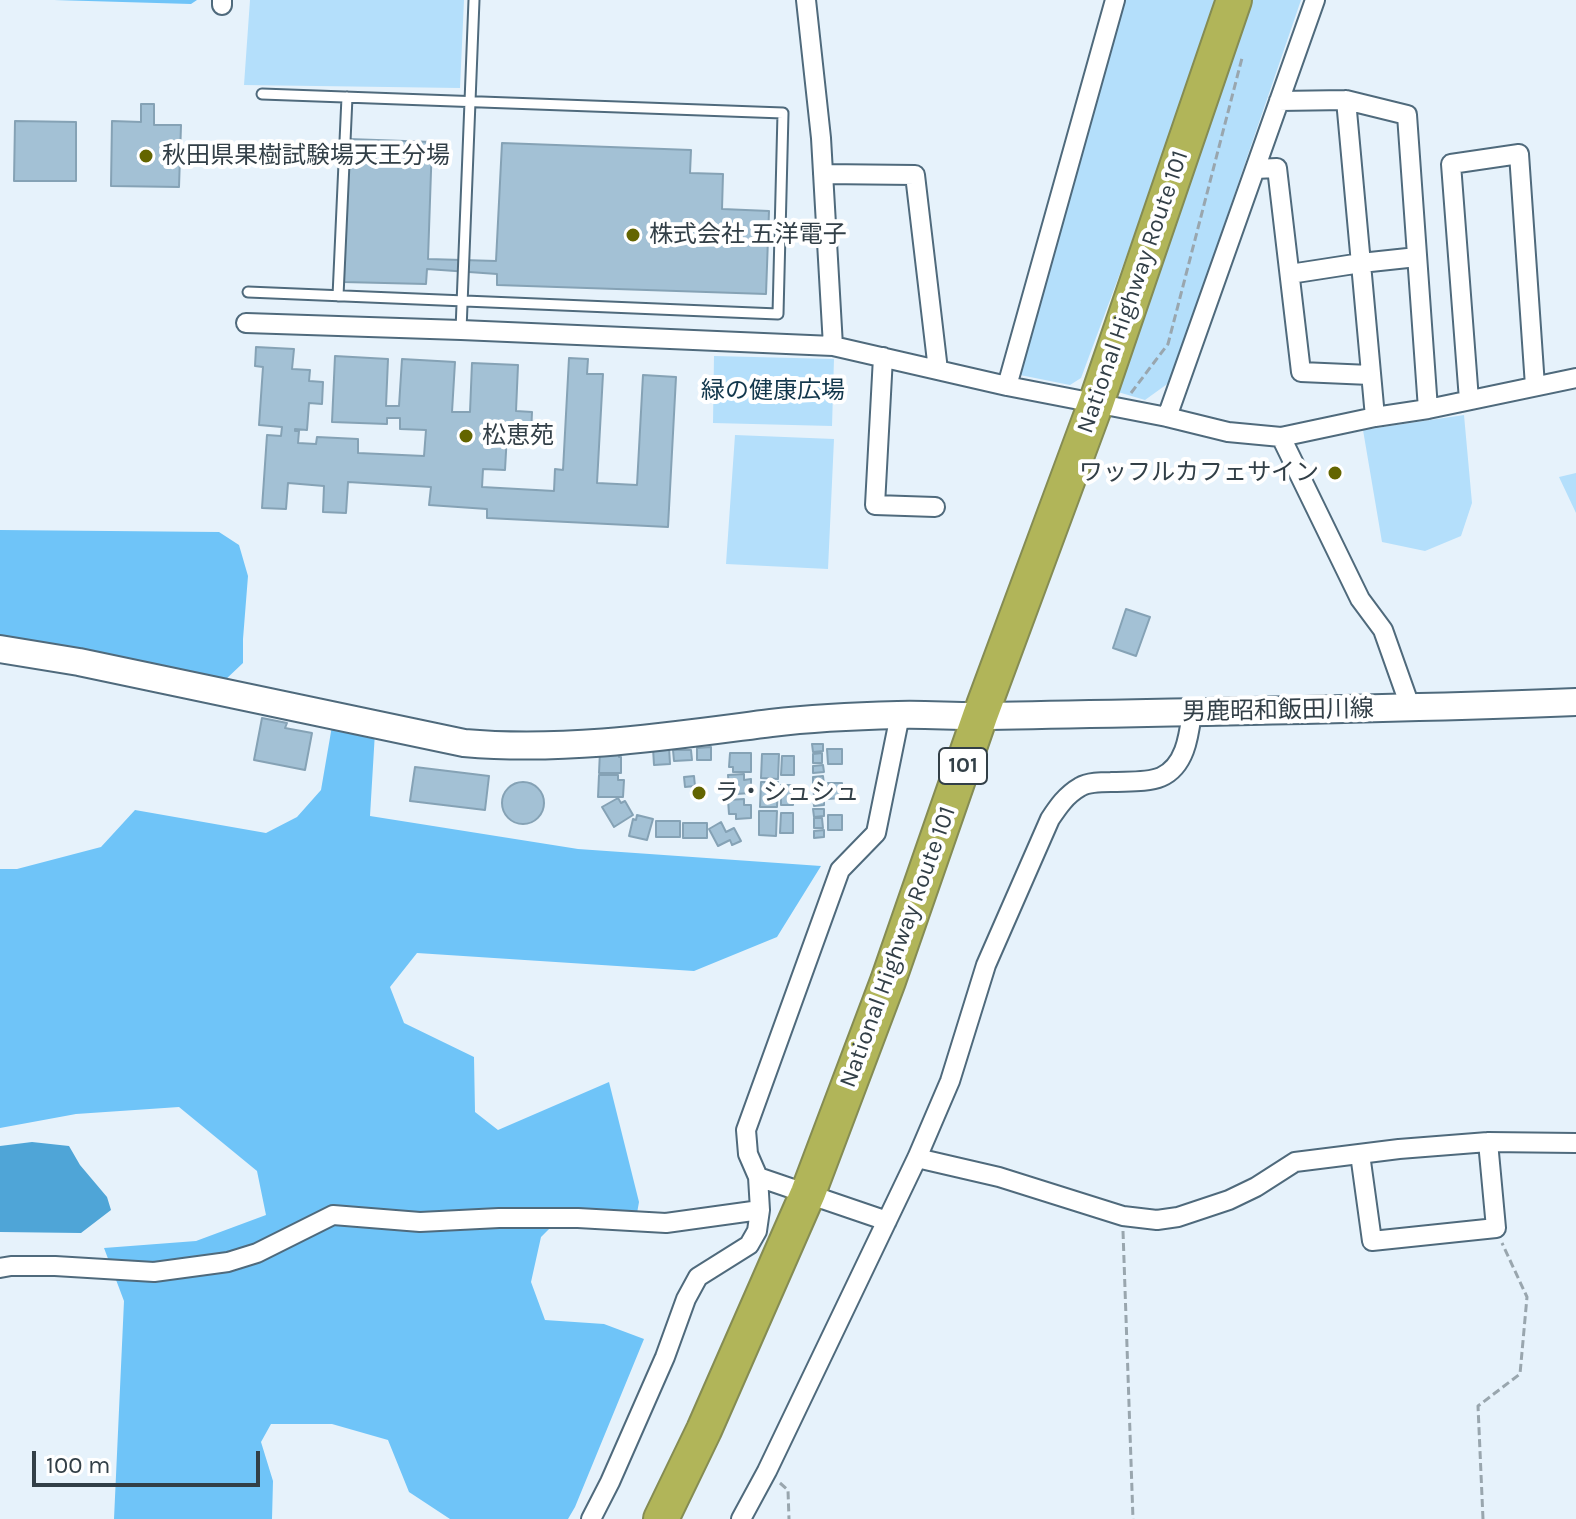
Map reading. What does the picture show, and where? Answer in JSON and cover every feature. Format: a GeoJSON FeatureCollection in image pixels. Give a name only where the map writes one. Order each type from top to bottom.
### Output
{"type":"FeatureCollection","features":[{"type":"Feature","properties":{"kind":"highway","name":"National Highway Route 101"},"geometry":{"type":"LineString","coordinates":[[661,1519],[704,1430],[808,1193],[888,981],[980,716],[1108,405],[1234,0]]}},
{"type":"Feature","properties":{"kind":"street"},"geometry":{"type":"LineString","coordinates":[[806,0],[823,174],[833,346]]}},
{"type":"Feature","properties":{"kind":"street"},"geometry":{"type":"LineString","coordinates":[[1007,386],[1115,0]]}},
{"type":"Feature","properties":{"kind":"street"},"geometry":{"type":"LineString","coordinates":[[1167,417],[1315,0]]}},
{"type":"Feature","properties":{"kind":"street"},"geometry":{"type":"LineString","coordinates":[[1279,101],[1346,100],[1407,115],[1428,409]]}},
{"type":"Feature","properties":{"kind":"street"},"geometry":{"type":"LineString","coordinates":[[1346,100],[1375,417]]}},
{"type":"Feature","properties":{"kind":"street"},"geometry":{"type":"LineString","coordinates":[[1469,400],[1451,164],[1519,154],[1535,386]]}},
{"type":"Feature","properties":{"kind":"street"},"geometry":{"type":"LineString","coordinates":[[1255,169],[1277,168],[1301,372],[1370,375]]}},
{"type":"Feature","properties":{"kind":"street"},"geometry":{"type":"LineString","coordinates":[[823,174],[915,175],[938,370]]}},
{"type":"Feature","properties":{"kind":"street"},"geometry":{"type":"LineString","coordinates":[[1290,274],[1417,257]]}},
{"type":"Feature","properties":{"kind":"street"},"geometry":{"type":"LineString","coordinates":[[246,323],[833,346],[1228,432],[1281,437],[1576,378]]}},
{"type":"Feature","properties":{"kind":"street"},"geometry":{"type":"LineString","coordinates":[[883,357],[875,505],[935,507]]}},
{"type":"Feature","properties":{"kind":"street"},"geometry":{"type":"LineString","coordinates":[[1281,437],[1360,599],[1383,630],[1411,709]]}},
{"type":"Feature","properties":{"kind":"street","name":"男鹿昭和飯田川線"},"geometry":{"type":"LineString","coordinates":[[0,649],[79,662],[464,743],[498,746],[675,736],[775,723],[900,715],[1411,709],[1576,702]]}},
{"type":"Feature","properties":{"kind":"street"},"geometry":{"type":"LineString","coordinates":[[741,1519],[917,1158],[950,1081],[986,965],[1050,819],[1064,799],[1082,785],[1162,777],[1178,763],[1188,743],[1192,712]]}},
{"type":"Feature","properties":{"kind":"street"},"geometry":{"type":"LineString","coordinates":[[591,1519],[610,1482],[698,1277],[749,1245],[757,1231],[760,1210],[758,1177],[748,1154],[746,1130],[840,870],[876,833],[900,715]]}},
{"type":"Feature","properties":{"kind":"street"},"geometry":{"type":"LineString","coordinates":[[917,1158],[999,1177],[1123,1216],[1157,1220],[1178,1217],[1229,1200],[1295,1162],[1488,1142],[1576,1143]]}},
{"type":"Feature","properties":{"kind":"street"},"geometry":{"type":"LineString","coordinates":[[1360,1154],[1372,1241],[1496,1228],[1488,1142]]}},
{"type":"Feature","properties":{"kind":"street"},"geometry":{"type":"LineString","coordinates":[[758,1177],[887,1221]]}},
{"type":"Feature","properties":{"kind":"street"},"geometry":{"type":"LineString","coordinates":[[0,1268],[55,1266],[154,1272],[228,1262],[257,1253],[333,1215],[420,1222],[578,1218],[666,1223],[760,1210]]}},
{"type":"Feature","properties":{"kind":"lane"},"geometry":{"type":"LineString","coordinates":[[461,330],[474,0]]}},
{"type":"Feature","properties":{"kind":"lane"},"geometry":{"type":"LineString","coordinates":[[248,292],[778,314],[783,113],[262,94]]}},
{"type":"Feature","properties":{"kind":"lane"},"geometry":{"type":"LineString","coordinates":[[338,296],[347,97]]}},
{"type":"Feature","properties":{"kind":"path"},"geometry":{"type":"LineString","coordinates":[[1108,405],[1168,344],[1245,45]]}},
{"type":"Feature","properties":{"kind":"path"},"geometry":{"type":"LineString","coordinates":[[1123,1216],[1133,1519]]}},
{"type":"Feature","properties":{"kind":"path"},"geometry":{"type":"LineString","coordinates":[[1483,1519],[1478,1406],[1520,1374],[1527,1297],[1496,1228]]}},
{"type":"Feature","properties":{"kind":"path"},"geometry":{"type":"LineString","coordinates":[[767,1471],[788,1490],[789,1519]]}},
{"type":"Feature","properties":{"kind":"green space"},"geometry":{"type":"Polygon","coordinates":[[[250,0],[464,0],[460,88],[244,85],[250,0]]]}},
{"type":"Feature","properties":{"kind":"green space"},"geometry":{"type":"Polygon","coordinates":[[[1124,0],[1217,0],[1167,147],[1081,378],[1070,385],[1015,374],[1124,0]]]}},
{"type":"Feature","properties":{"kind":"green space"},"geometry":{"type":"Polygon","coordinates":[[[1245,0],[1301,0],[1170,382],[1145,400],[1118,392],[1114,380],[1245,0]]]}},
{"type":"Feature","properties":{"kind":"green space","name":"緑の健康広場"},"geometry":{"type":"Polygon","coordinates":[[[714,356],[834,359],[832,426],[713,423],[714,356]]]}},
{"type":"Feature","properties":{"kind":"green space"},"geometry":{"type":"Polygon","coordinates":[[[1464,415],[1472,503],[1461,536],[1425,551],[1382,542],[1363,430],[1464,415]]]}},
{"type":"Feature","properties":{"kind":"green space"},"geometry":{"type":"Polygon","coordinates":[[[735,435],[834,439],[828,569],[726,564],[735,435]]]}},
{"type":"Feature","properties":{"kind":"green space"},"geometry":{"type":"Polygon","coordinates":[[[1576,473],[1576,513],[1559,477],[1576,473]]]}},
{"type":"Feature","properties":{"kind":"shaded area"},"geometry":{"type":"Polygon","coordinates":[[[54,0],[197,0],[191,4],[54,0]]]}},
{"type":"Feature","properties":{"kind":"shaded area"},"geometry":{"type":"Polygon","coordinates":[[[0,530],[219,532],[239,545],[248,576],[243,663],[224,681],[0,639],[0,530]]]}},
{"type":"Feature","properties":{"kind":"shaded area"},"geometry":{"type":"Polygon","coordinates":[[[332,726],[375,732],[370,816],[578,849],[821,866],[777,937],[694,971],[417,953],[390,987],[404,1023],[474,1057],[475,1112],[498,1130],[609,1082],[639,1202],[634,1230],[553,1225],[541,1237],[531,1282],[545,1320],[604,1324],[644,1339],[568,1519],[450,1519],[409,1492],[388,1440],[332,1424],[271,1424],[261,1442],[273,1481],[272,1519],[114,1519],[124,1301],[104,1248],[196,1241],[266,1215],[257,1171],[179,1107],[76,1114],[0,1128],[0,869],[17,869],[101,847],[135,810],[266,833],[297,817],[321,790],[332,726]]]}},
{"type":"Feature","properties":{"kind":"shaded area"},"geometry":{"type":"Polygon","coordinates":[[[32,1142],[69,1146],[80,1165],[107,1197],[111,1210],[81,1233],[0,1232],[0,1146],[32,1142]]]}},
{"type":"Feature","properties":{"kind":"building","name":"秋田県果樹試験場天王分場"},"geometry":{"type":"Polygon","coordinates":[[[141,104],[154,104],[154,125],[181,125],[179,187],[111,186],[112,121],[141,122],[141,104]]]}},
{"type":"Feature","properties":{"kind":"building"},"geometry":{"type":"Polygon","coordinates":[[[15,121],[76,122],[76,181],[14,181],[15,121]]]}},
{"type":"Feature","properties":{"kind":"building","name":"株式会社 五洋電子"},"geometry":{"type":"Polygon","coordinates":[[[349,139],[432,142],[428,259],[496,261],[502,143],[691,150],[690,173],[723,174],[722,209],[769,211],[766,294],[497,285],[497,274],[427,269],[426,284],[343,282],[349,139]]]}},
{"type":"Feature","properties":{"kind":"building","name":"松恵苑"},"geometry":{"type":"Polygon","coordinates":[[[256,347],[294,349],[292,369],[310,370],[309,381],[323,382],[322,404],[309,403],[307,430],[295,429],[299,431],[298,443],[316,444],[317,437],[358,439],[358,453],[424,456],[426,430],[400,429],[400,418],[387,418],[387,424],[332,422],[335,356],[388,359],[386,406],[399,406],[402,359],[455,362],[452,412],[470,412],[472,363],[518,365],[516,411],[532,412],[531,435],[507,434],[505,470],[483,469],[482,487],[554,491],[555,469],[563,470],[569,358],[588,359],[587,374],[603,374],[597,483],[637,485],[643,375],[676,377],[668,527],[487,518],[487,509],[429,505],[431,487],[348,482],[346,513],[323,512],[324,486],[288,483],[286,509],[262,508],[267,435],[281,436],[282,427],[259,425],[263,367],[255,366],[256,347]]]}},
{"type":"Feature","properties":{"kind":"building"},"geometry":{"type":"Polygon","coordinates":[[[1126,609],[1150,617],[1136,656],[1113,648],[1126,609]]]}},
{"type":"Feature","properties":{"kind":"building"},"geometry":{"type":"Polygon","coordinates":[[[262,718],[287,723],[285,728],[312,733],[305,770],[254,760],[262,718]]]}},
{"type":"Feature","properties":{"kind":"building"},"geometry":{"type":"Polygon","coordinates":[[[812,744],[823,744],[823,751],[813,752],[812,744]]]}},
{"type":"Feature","properties":{"kind":"building"},"geometry":{"type":"Polygon","coordinates":[[[669,747],[670,764],[654,765],[653,748],[669,747]]]}},
{"type":"Feature","properties":{"kind":"building"},"geometry":{"type":"Polygon","coordinates":[[[711,747],[711,760],[697,760],[697,748],[711,747]]]}},
{"type":"Feature","properties":{"kind":"building"},"geometry":{"type":"Polygon","coordinates":[[[827,749],[842,749],[842,764],[828,764],[827,749]]]}},
{"type":"Feature","properties":{"kind":"building"},"geometry":{"type":"Polygon","coordinates":[[[673,750],[691,750],[692,760],[674,761],[673,750]]]}},
{"type":"Feature","properties":{"kind":"building"},"geometry":{"type":"Polygon","coordinates":[[[600,751],[619,752],[621,773],[599,773],[600,751]]]}},
{"type":"Feature","properties":{"kind":"building"},"geometry":{"type":"Polygon","coordinates":[[[730,753],[751,753],[751,772],[733,772],[733,767],[729,767],[730,753]]]}},
{"type":"Feature","properties":{"kind":"building"},"geometry":{"type":"Polygon","coordinates":[[[822,753],[822,763],[813,763],[813,754],[822,753]]]}},
{"type":"Feature","properties":{"kind":"building"},"geometry":{"type":"Polygon","coordinates":[[[762,754],[779,754],[778,779],[761,778],[762,754]]]}},
{"type":"Feature","properties":{"kind":"building"},"geometry":{"type":"Polygon","coordinates":[[[782,756],[794,756],[794,775],[781,775],[782,756]]]}},
{"type":"Feature","properties":{"kind":"building"},"geometry":{"type":"Polygon","coordinates":[[[823,765],[824,772],[813,773],[813,766],[823,765]]]}},
{"type":"Feature","properties":{"kind":"building"},"geometry":{"type":"Polygon","coordinates":[[[415,767],[489,776],[485,810],[410,801],[415,767]]]}},
{"type":"Feature","properties":{"kind":"building"},"geometry":{"type":"Polygon","coordinates":[[[744,774],[744,780],[751,779],[751,793],[736,794],[736,788],[729,789],[728,775],[744,774]]]}},
{"type":"Feature","properties":{"kind":"building"},"geometry":{"type":"Polygon","coordinates":[[[599,775],[618,775],[618,780],[624,780],[623,797],[598,797],[599,775]]]}},
{"type":"Feature","properties":{"kind":"building"},"geometry":{"type":"Polygon","coordinates":[[[694,776],[695,786],[685,787],[684,777],[694,776]]]}},
{"type":"Feature","properties":{"kind":"building"},"geometry":{"type":"Polygon","coordinates":[[[823,776],[824,784],[813,784],[813,777],[823,776]]]}},
{"type":"Feature","properties":{"kind":"building"},"geometry":{"type":"Polygon","coordinates":[[[523,782],[538,788],[544,803],[538,818],[523,824],[508,818],[502,803],[508,788],[523,782]]]}},
{"type":"Feature","properties":{"kind":"building"},"geometry":{"type":"Polygon","coordinates":[[[761,782],[778,782],[777,807],[760,807],[761,782]]]}},
{"type":"Feature","properties":{"kind":"building"},"geometry":{"type":"Polygon","coordinates":[[[828,783],[842,783],[842,798],[828,799],[828,783]]]}},
{"type":"Feature","properties":{"kind":"building"},"geometry":{"type":"Polygon","coordinates":[[[781,785],[793,785],[793,805],[781,805],[781,785]]]}},
{"type":"Feature","properties":{"kind":"building"},"geometry":{"type":"Polygon","coordinates":[[[813,786],[822,786],[823,795],[814,796],[813,786]]]}},
{"type":"Feature","properties":{"kind":"building"},"geometry":{"type":"Polygon","coordinates":[[[618,798],[621,803],[625,801],[633,815],[614,827],[602,807],[618,798]]]}},
{"type":"Feature","properties":{"kind":"building"},"geometry":{"type":"Polygon","coordinates":[[[813,798],[824,798],[824,805],[814,806],[813,798]]]}},
{"type":"Feature","properties":{"kind":"building"},"geometry":{"type":"Polygon","coordinates":[[[744,799],[744,805],[751,805],[751,818],[736,819],[736,814],[729,814],[728,800],[744,799]]]}},
{"type":"Feature","properties":{"kind":"building"},"geometry":{"type":"Polygon","coordinates":[[[813,809],[824,809],[824,816],[814,817],[813,809]]]}},
{"type":"Feature","properties":{"kind":"building"},"geometry":{"type":"Polygon","coordinates":[[[759,811],[777,811],[776,836],[759,835],[759,811]]]}},
{"type":"Feature","properties":{"kind":"building"},"geometry":{"type":"Polygon","coordinates":[[[781,813],[793,813],[793,833],[780,833],[781,813]]]}},
{"type":"Feature","properties":{"kind":"building"},"geometry":{"type":"Polygon","coordinates":[[[637,815],[653,819],[647,840],[629,836],[637,815]]]}},
{"type":"Feature","properties":{"kind":"building"},"geometry":{"type":"Polygon","coordinates":[[[828,815],[842,815],[842,830],[828,830],[828,815]]]}},
{"type":"Feature","properties":{"kind":"building"},"geometry":{"type":"Polygon","coordinates":[[[814,818],[822,818],[823,828],[814,828],[814,818]]]}},
{"type":"Feature","properties":{"kind":"building"},"geometry":{"type":"Polygon","coordinates":[[[656,821],[680,821],[680,837],[656,837],[656,821]]]}},
{"type":"Feature","properties":{"kind":"building"},"geometry":{"type":"Polygon","coordinates":[[[721,822],[726,832],[734,828],[741,841],[732,845],[730,840],[718,846],[709,829],[721,822]]]}},
{"type":"Feature","properties":{"kind":"building"},"geometry":{"type":"Polygon","coordinates":[[[683,823],[707,823],[707,838],[683,838],[683,823]]]}},
{"type":"Feature","properties":{"kind":"building"},"geometry":{"type":"Polygon","coordinates":[[[824,830],[824,837],[814,838],[814,831],[824,830]]]}},
{"type":"Feature","properties":{"kind":"place","name":"秋田県果樹試験場天王分場"},"geometry":{"type":"Point","coordinates":[146,156]}},
{"type":"Feature","properties":{"kind":"place","name":"株式会社 五洋電子"},"geometry":{"type":"Point","coordinates":[633,235]}},
{"type":"Feature","properties":{"kind":"place","name":"松恵苑"},"geometry":{"type":"Point","coordinates":[466,436]}},
{"type":"Feature","properties":{"kind":"place","name":"ワッフルカフェサイン"},"geometry":{"type":"Point","coordinates":[1335,473]}},
{"type":"Feature","properties":{"kind":"place","name":"ラ・シュシュ"},"geometry":{"type":"Point","coordinates":[699,793]}}]}
